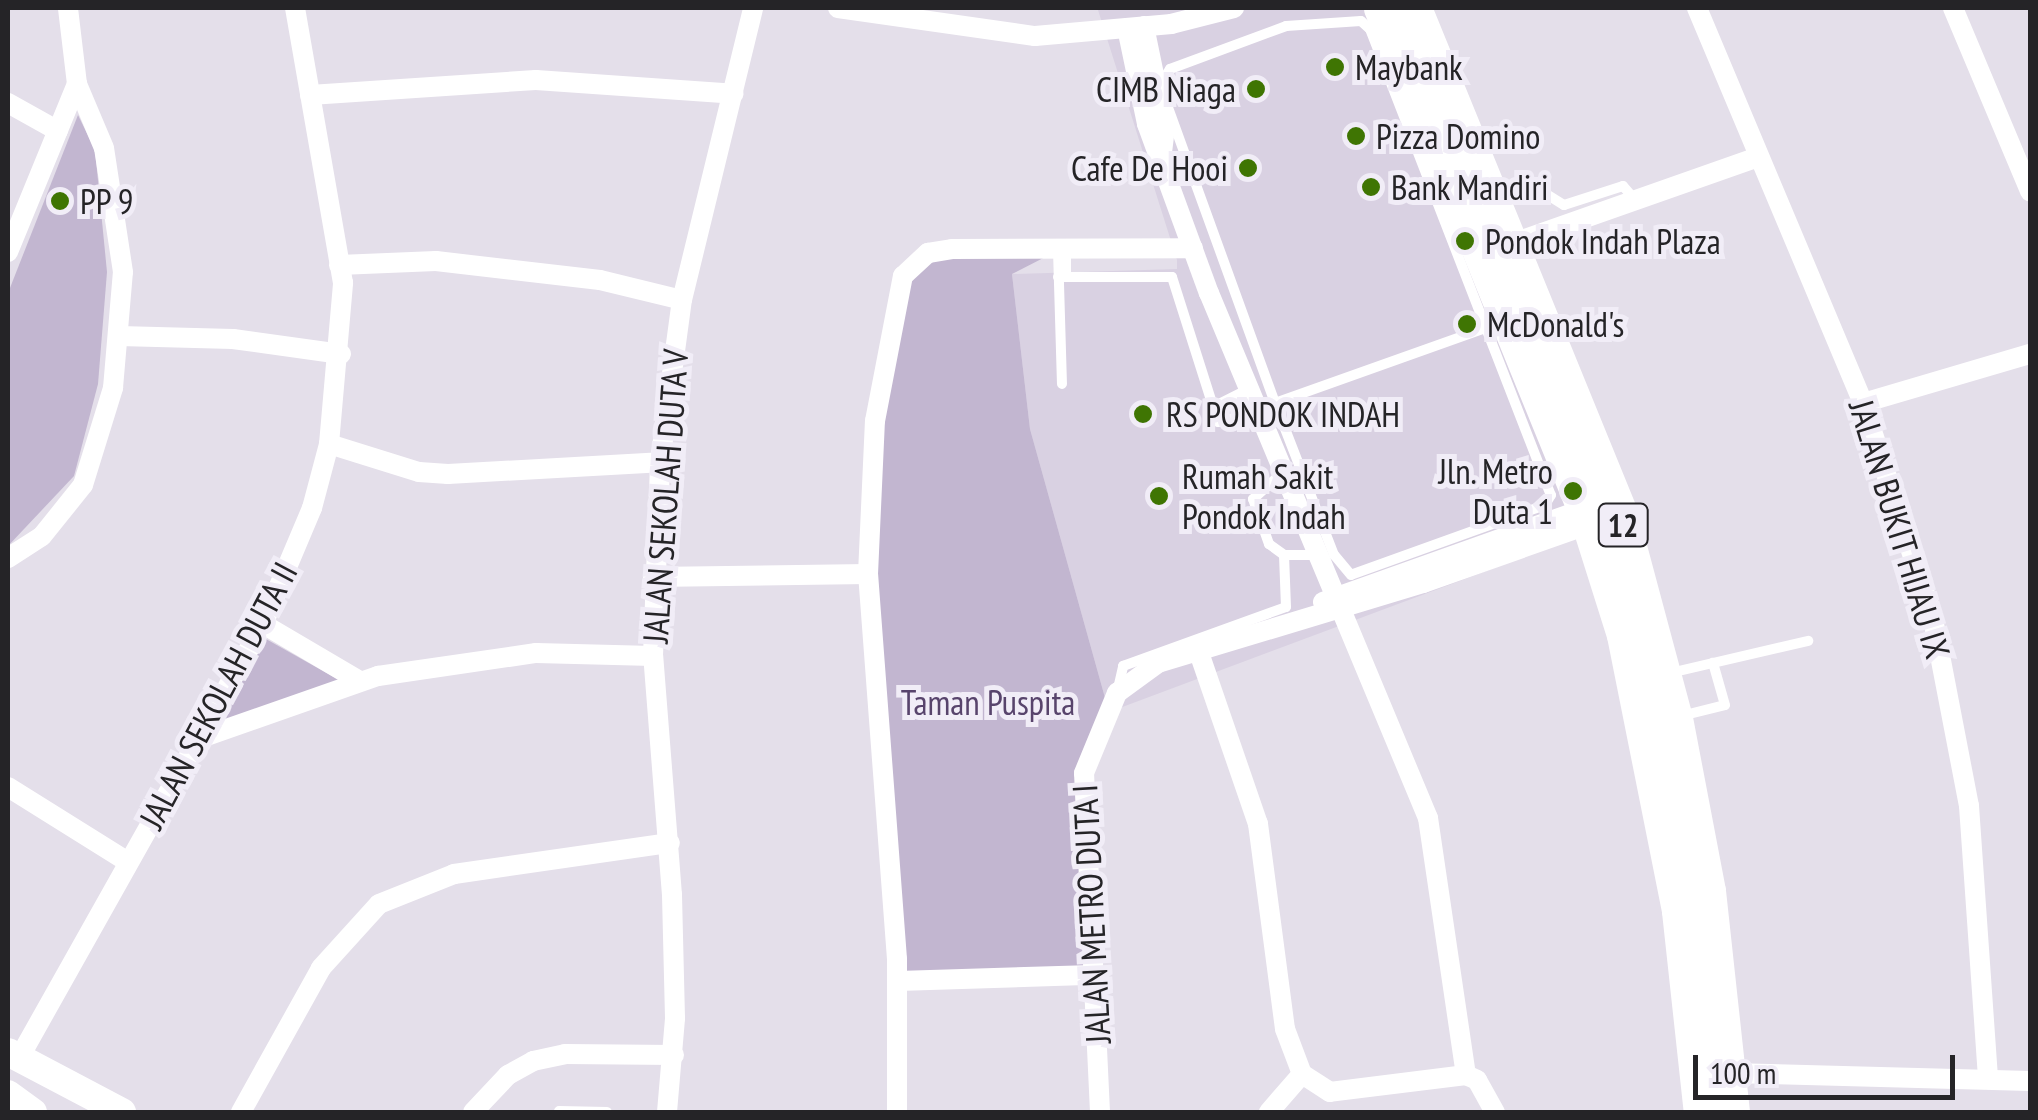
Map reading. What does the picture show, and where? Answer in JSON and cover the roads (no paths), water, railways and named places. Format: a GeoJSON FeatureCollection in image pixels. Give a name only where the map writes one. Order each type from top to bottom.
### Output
{"type":"FeatureCollection","features":[{"type":"Feature","properties":{"kind":"highway","name":"12"},"geometry":{"type":"LineString","coordinates":[[1381,8],[1495,325],[1602,511],[1624,635],[1656,777],[1701,1112]]}},
{"type":"Feature","properties":{"kind":"highway","name":"12"},"geometry":{"type":"LineString","coordinates":[[1414,8],[1512,244],[1602,511],[1664,674],[1708,891],[1732,1112]]}},
{"type":"Feature","properties":{"kind":"street"},"geometry":{"type":"LineString","coordinates":[[8,558],[42,536],[83,485],[113,388],[119,336],[123,272],[112,184],[77,84],[68,8]]}},
{"type":"Feature","properties":{"kind":"street","name":"JALAN SEKOLAH DUTA II"},"geometry":{"type":"LineString","coordinates":[[13,1056],[263,624],[312,508],[329,444],[341,354],[340,265],[296,8]]}},
{"type":"Feature","properties":{"kind":"street","name":"JALAN SEKOLAH DUTA V"},"geometry":{"type":"LineString","coordinates":[[667,1112],[674,1054],[670,843],[653,656],[660,462],[682,300],[753,8]]}},
{"type":"Feature","properties":{"kind":"street"},"geometry":{"type":"LineString","coordinates":[[838,8],[947,16],[1035,36],[1135,27],[1234,8]]}},
{"type":"Feature","properties":{"kind":"street","name":"JALAN BUKIT HIJAU IX"},"geometry":{"type":"LineString","coordinates":[[1698,8],[1863,402],[1928,602],[1950,694],[1969,806],[1988,1078]]}},
{"type":"Feature","properties":{"kind":"street"},"geometry":{"type":"LineString","coordinates":[[1952,8],[2030,191]]}},
{"type":"Feature","properties":{"kind":"street"},"geometry":{"type":"LineString","coordinates":[[1135,27],[1165,128],[1162,152],[1193,248],[1249,389],[1266,408],[1282,472],[1314,555],[1428,818],[1466,1075]]}},
{"type":"Feature","properties":{"kind":"street"},"geometry":{"type":"LineString","coordinates":[[310,94],[536,80],[734,94]]}},
{"type":"Feature","properties":{"kind":"street"},"geometry":{"type":"LineString","coordinates":[[8,252],[77,84]]}},
{"type":"Feature","properties":{"kind":"street"},"geometry":{"type":"LineString","coordinates":[[8,103],[58,131]]}},
{"type":"Feature","properties":{"kind":"street"},"geometry":{"type":"LineString","coordinates":[[1512,244],[1758,158]]}},
{"type":"Feature","properties":{"kind":"street"},"geometry":{"type":"LineString","coordinates":[[897,1112],[898,981],[868,574],[875,421],[903,276],[916,260],[940,251],[1193,248]]}},
{"type":"Feature","properties":{"kind":"street"},"geometry":{"type":"LineString","coordinates":[[340,265],[436,261],[600,280],[682,300]]}},
{"type":"Feature","properties":{"kind":"street"},"geometry":{"type":"LineString","coordinates":[[119,336],[233,339],[341,354]]}},
{"type":"Feature","properties":{"kind":"street"},"geometry":{"type":"LineString","coordinates":[[1863,402],[2030,354]]}},
{"type":"Feature","properties":{"kind":"street"},"geometry":{"type":"LineString","coordinates":[[329,444],[420,472],[448,474],[660,462]]}},
{"type":"Feature","properties":{"kind":"street"},"geometry":{"type":"LineString","coordinates":[[1493,549],[1540,515],[1602,511]]}},
{"type":"Feature","properties":{"kind":"street"},"geometry":{"type":"LineString","coordinates":[[1117,693],[1140,672],[1337,602],[1418,566],[1493,549],[1602,511]]}},
{"type":"Feature","properties":{"kind":"street"},"geometry":{"type":"LineString","coordinates":[[653,577],[868,574]]}},
{"type":"Feature","properties":{"kind":"street"},"geometry":{"type":"LineString","coordinates":[[263,624],[358,680]]}},
{"type":"Feature","properties":{"kind":"street"},"geometry":{"type":"LineString","coordinates":[[1198,650],[1258,824],[1285,1029],[1302,1074],[1330,1092],[1466,1075],[1477,1080],[1494,1112]]}},
{"type":"Feature","properties":{"kind":"street"},"geometry":{"type":"LineString","coordinates":[[195,740],[358,680],[536,653],[653,656]]}},
{"type":"Feature","properties":{"kind":"street","name":"JALAN METRO DUTA I"},"geometry":{"type":"LineString","coordinates":[[1100,1112],[1084,773],[1117,693]]}},
{"type":"Feature","properties":{"kind":"street"},"geometry":{"type":"LineString","coordinates":[[8,787],[128,862]]}},
{"type":"Feature","properties":{"kind":"street"},"geometry":{"type":"LineString","coordinates":[[241,1112],[321,968],[379,904],[454,874],[670,843]]}},
{"type":"Feature","properties":{"kind":"street"},"geometry":{"type":"LineString","coordinates":[[898,981],[1093,976]]}},
{"type":"Feature","properties":{"kind":"street"},"geometry":{"type":"LineString","coordinates":[[473,1112],[508,1076],[533,1062],[566,1054],[674,1054]]}},
{"type":"Feature","properties":{"kind":"street"},"geometry":{"type":"LineString","coordinates":[[13,1056],[122,1112]]}},
{"type":"Feature","properties":{"kind":"street"},"geometry":{"type":"LineString","coordinates":[[1729,1073],[2030,1081]]}},
{"type":"Feature","properties":{"kind":"street"},"geometry":{"type":"LineString","coordinates":[[1270,1112],[1302,1074]]}},
{"type":"Feature","properties":{"kind":"street"},"geometry":{"type":"LineString","coordinates":[[8,1094],[33,1112]]}},
{"type":"Feature","properties":{"kind":"lane"},"geometry":{"type":"LineString","coordinates":[[1351,19],[1370,30],[1495,325],[1550,487],[1549,500],[1540,515],[1418,566],[1345,573],[1266,408],[1160,84],[1170,69],[1286,26],[1351,19]]}},
{"type":"Feature","properties":{"kind":"lane"},"geometry":{"type":"LineString","coordinates":[[1493,200],[1535,187],[1564,205],[1623,186],[1635,200]]}},
{"type":"Feature","properties":{"kind":"lane"},"geometry":{"type":"LineString","coordinates":[[1062,250],[1062,384]]}},
{"type":"Feature","properties":{"kind":"lane"},"geometry":{"type":"LineString","coordinates":[[1062,277],[1172,277],[1221,424],[1495,325]]}},
{"type":"Feature","properties":{"kind":"lane"},"geometry":{"type":"LineString","coordinates":[[1213,407],[1249,389]]}},
{"type":"Feature","properties":{"kind":"lane"},"geometry":{"type":"LineString","coordinates":[[1282,472],[1253,499],[1269,544],[1284,555],[1314,555]]}},
{"type":"Feature","properties":{"kind":"lane"},"geometry":{"type":"LineString","coordinates":[[1117,693],[1123,666],[1286,607],[1284,555]]}},
{"type":"Feature","properties":{"kind":"lane"},"geometry":{"type":"LineString","coordinates":[[1664,674],[1808,641]]}},
{"type":"Feature","properties":{"kind":"lane"},"geometry":{"type":"LineString","coordinates":[[1675,718],[1725,705],[1714,663]]}},
{"type":"Feature","properties":{"kind":"lane"},"geometry":{"type":"LineString","coordinates":[[559,1111],[608,1112]]}},
{"type":"Feature","properties":{"kind":"place","name":"Maybank"},"geometry":{"type":"Point","coordinates":[1335,67]}},
{"type":"Feature","properties":{"kind":"place","name":"CIMB Niaga"},"geometry":{"type":"Point","coordinates":[1256,89]}},
{"type":"Feature","properties":{"kind":"place","name":"Pizza Domino"},"geometry":{"type":"Point","coordinates":[1356,136]}},
{"type":"Feature","properties":{"kind":"place","name":"Cafe De Hooi"},"geometry":{"type":"Point","coordinates":[1248,168]}},
{"type":"Feature","properties":{"kind":"place","name":"Bank Mandiri"},"geometry":{"type":"Point","coordinates":[1371,187]}},
{"type":"Feature","properties":{"kind":"place","name":"PP 9"},"geometry":{"type":"Point","coordinates":[60,201]}},
{"type":"Feature","properties":{"kind":"place","name":"Pondok Indah Plaza"},"geometry":{"type":"Point","coordinates":[1465,241]}},
{"type":"Feature","properties":{"kind":"place","name":"McDonald's"},"geometry":{"type":"Point","coordinates":[1467,324]}},
{"type":"Feature","properties":{"kind":"place","name":"RS PONDOK INDAH"},"geometry":{"type":"Point","coordinates":[1143,414]}},
{"type":"Feature","properties":{"kind":"place","name":"Jln. Metro Duta 1"},"geometry":{"type":"Point","coordinates":[1573,491]}},
{"type":"Feature","properties":{"kind":"place","name":"Rumah Sakit Pondok Indah"},"geometry":{"type":"Point","coordinates":[1159,496]}},
{"type":"Feature","properties":{"kind":"park label","name":"Taman Puspita"},"geometry":{"type":"Point","coordinates":[988,702]}}]}
